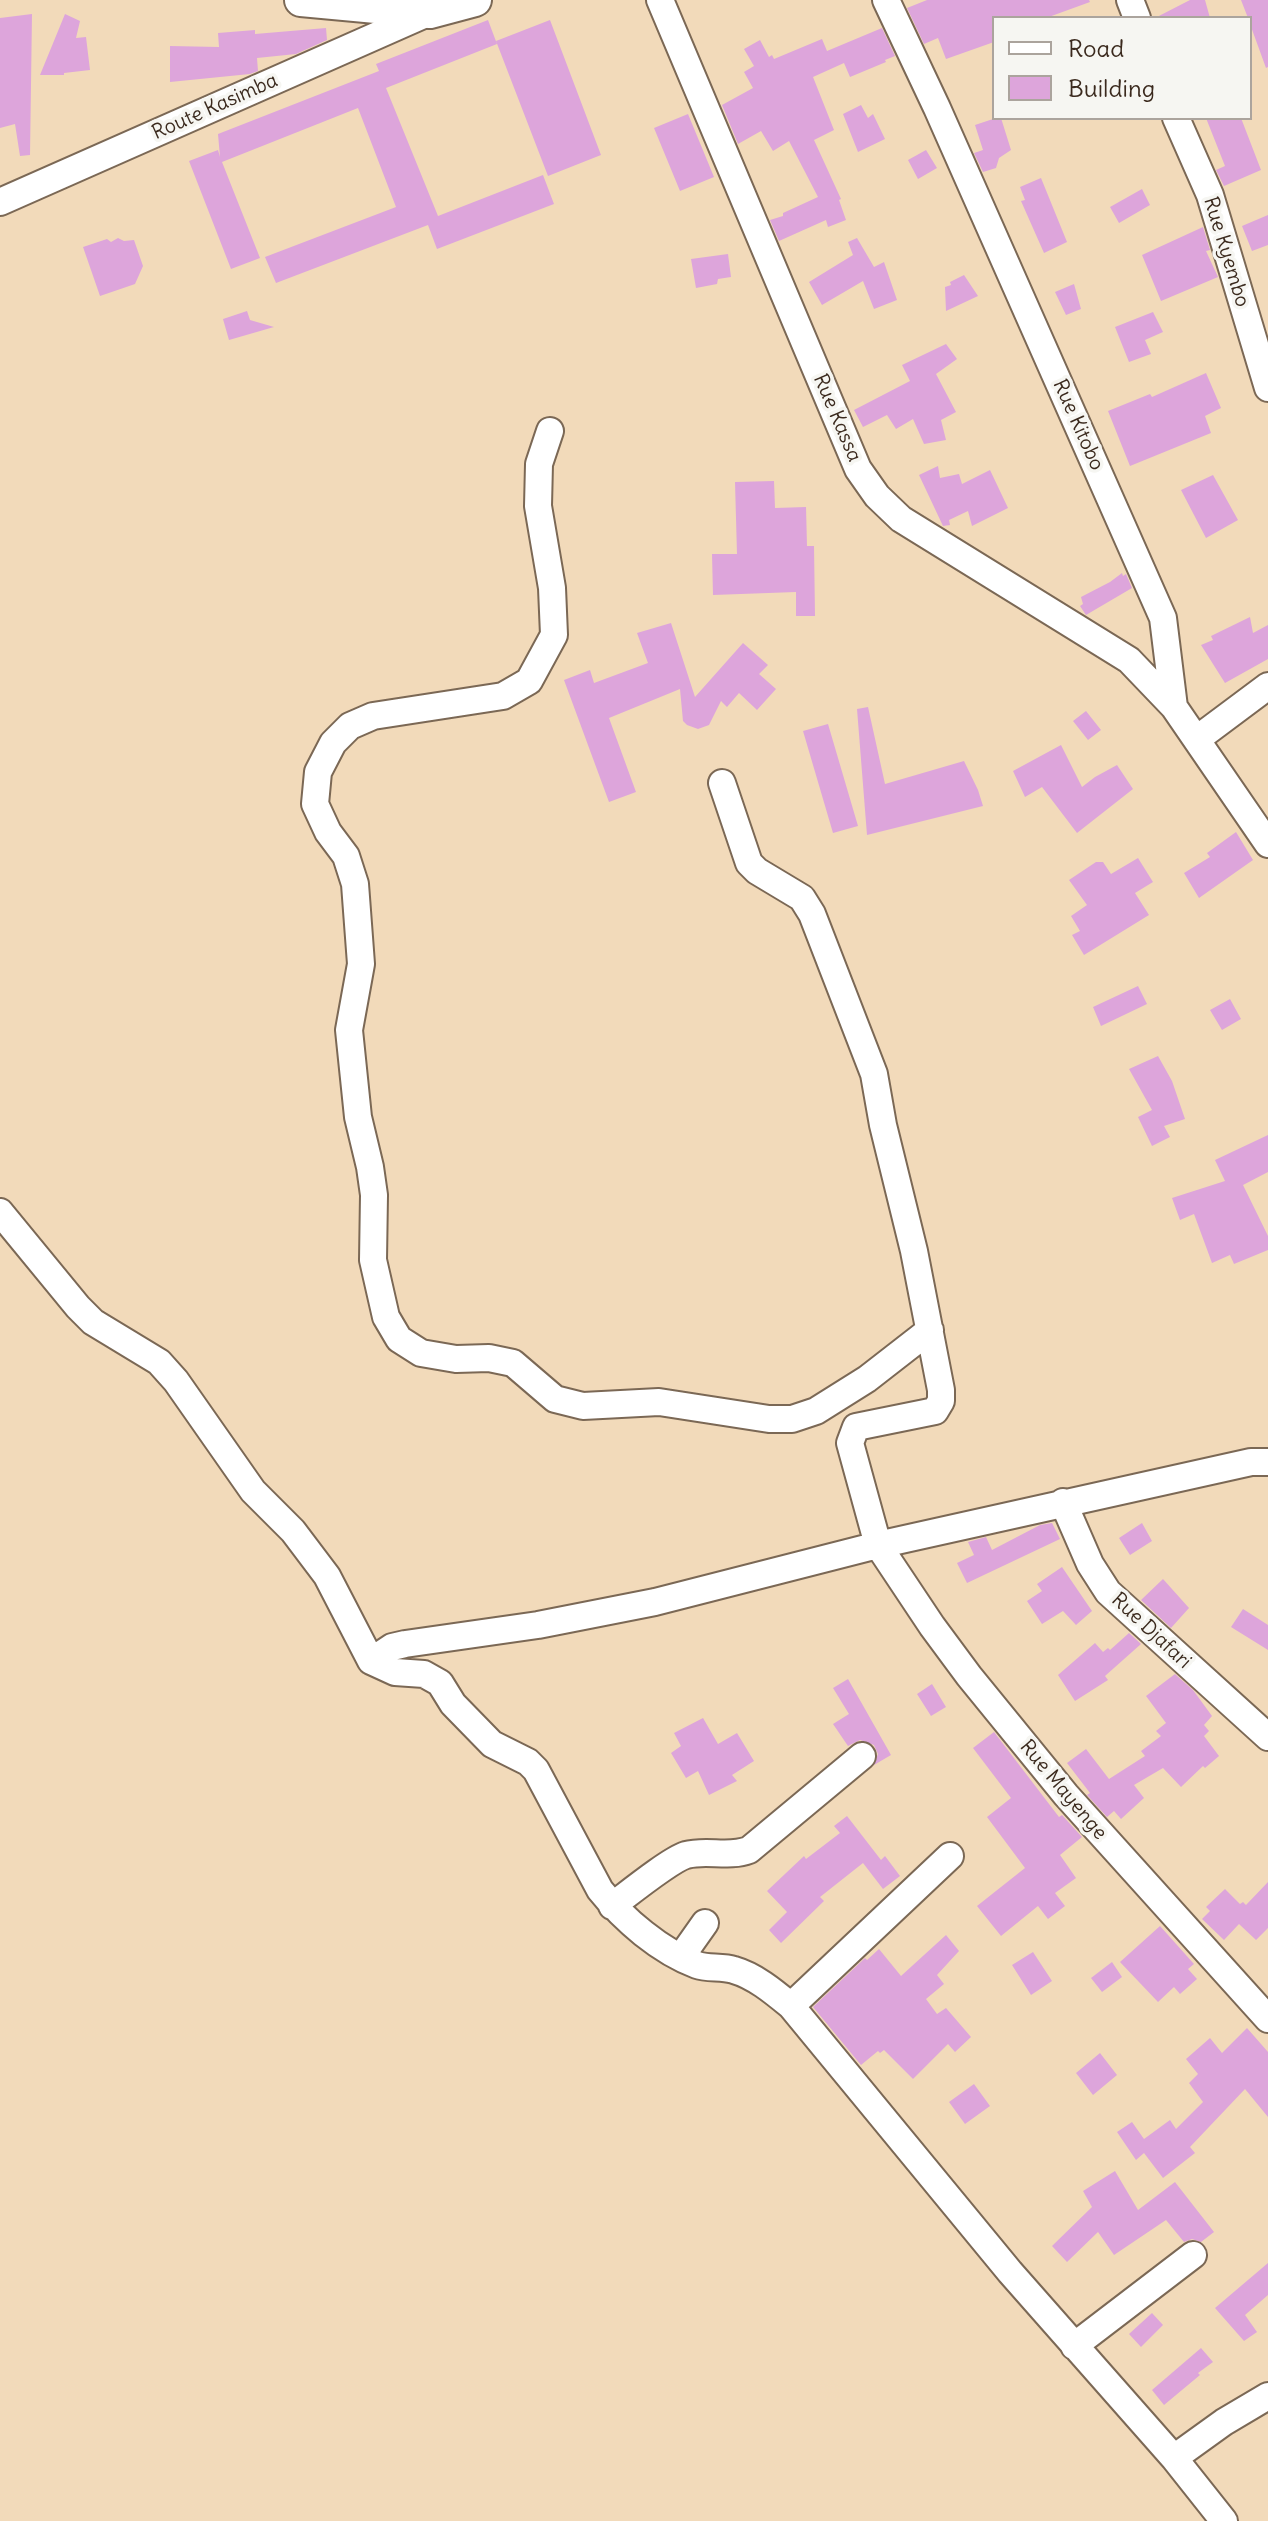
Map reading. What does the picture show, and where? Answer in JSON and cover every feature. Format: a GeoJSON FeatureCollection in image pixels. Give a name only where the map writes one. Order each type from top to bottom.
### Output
{"type":"FeatureCollection","features":[{"type":"Feature","properties":{"kind":"street","name":"Route Kasimba"},"geometry":{"type":"LineString","coordinates":[[301,0],[430,12]]}},
{"type":"Feature","properties":{"kind":"street","name":"Route Kasimba"},"geometry":{"type":"LineString","coordinates":[[0,202],[430,12],[475,0]]}},
{"type":"Feature","properties":{"kind":"street","name":"Rue Kassa"},"geometry":{"type":"LineString","coordinates":[[660,0],[858,469],[877,496],[901,519],[1129,660],[1174,707]]}},
{"type":"Feature","properties":{"kind":"street","name":"Rue Kitobo"},"geometry":{"type":"LineString","coordinates":[[886,0],[1163,618],[1174,707],[1268,844]]}},
{"type":"Feature","properties":{"kind":"street","name":"Rue Kyembo"},"geometry":{"type":"LineString","coordinates":[[1177,120],[1210,195],[1268,388]]}},
{"type":"Feature","properties":{"kind":"street"},"geometry":{"type":"LineString","coordinates":[[550,431],[539,464],[538,506],[552,588],[554,635],[529,681],[503,696],[373,716],[350,726],[333,743],[318,772],[315,804],[328,832],[346,856],[355,884],[361,964],[349,1030],[358,1117],[374,1195],[373,1260],[386,1317],[399,1339],[421,1353],[513,1363],[555,1399],[583,1406],[659,1402],[769,1419],[792,1419],[816,1411],[867,1379],[930,1330],[874,1074],[812,914],[802,898],[749,863],[722,783]]}},
{"type":"Feature","properties":{"kind":"street"},"geometry":{"type":"LineString","coordinates":[[1197,739],[1268,686]]}},
{"type":"Feature","properties":{"kind":"street"},"geometry":{"type":"LineString","coordinates":[[0,1212],[93,1322],[159,1362],[176,1381],[253,1491],[293,1531],[327,1576],[371,1661],[395,1672],[424,1674],[440,1683],[453,1704],[492,1744],[528,1762],[536,1770],[600,1890],[612,1906],[658,1944],[700,1966],[733,1970],[766,1986],[791,2006],[1010,2272],[1174,2458],[1224,2521]]}},
{"type":"Feature","properties":{"kind":"street","name":"Rue Mayenge"},"geometry":{"type":"LineString","coordinates":[[930,1330],[941,1390],[939,1407],[928,1413],[856,1427],[851,1434],[851,1451],[878,1545],[969,1676],[1066,1795],[1268,2019]]}},
{"type":"Feature","properties":{"kind":"street"},"geometry":{"type":"LineString","coordinates":[[371,1661],[392,1647],[405,1644],[538,1625],[655,1602],[1063,1502],[1251,1462],[1268,1462]]}},
{"type":"Feature","properties":{"kind":"street","name":"Rue Djafari"},"geometry":{"type":"LineString","coordinates":[[1063,1502],[1090,1564],[1108,1592],[1268,1737]]}},
{"type":"Feature","properties":{"kind":"street"},"geometry":{"type":"LineString","coordinates":[[612,1906],[684,1856],[701,1853],[735,1855],[749,1850],[862,1756]]}},
{"type":"Feature","properties":{"kind":"street"},"geometry":{"type":"LineString","coordinates":[[791,2006],[950,1856]]}},
{"type":"Feature","properties":{"kind":"street"},"geometry":{"type":"LineString","coordinates":[[681,1957],[705,1923]]}},
{"type":"Feature","properties":{"kind":"street"},"geometry":{"type":"LineString","coordinates":[[1074,2346],[1193,2255]]}},
{"type":"Feature","properties":{"kind":"street"},"geometry":{"type":"LineString","coordinates":[[1174,2458],[1224,2422],[1268,2396]]}},
{"type":"Feature","properties":{"kind":"building"},"geometry":{"type":"Polygon","coordinates":[[[927,0],[1090,2],[1052,16],[992,16],[992,43],[946,59],[938,38],[924,44],[907,8],[927,0]]]}},
{"type":"Feature","properties":{"kind":"building"},"geometry":{"type":"Polygon","coordinates":[[[1190,0],[1205,0],[1209,16],[1159,16],[1190,0]]]}},
{"type":"Feature","properties":{"kind":"building"},"geometry":{"type":"Polygon","coordinates":[[[1241,0],[1268,0],[1266,68],[1252,30],[1252,16],[1247,16],[1241,0]]]}},
{"type":"Feature","properties":{"kind":"building"},"geometry":{"type":"Polygon","coordinates":[[[32,14],[30,155],[20,156],[15,124],[0,128],[0,18],[32,14]]]}},
{"type":"Feature","properties":{"kind":"building"},"geometry":{"type":"Polygon","coordinates":[[[65,14],[80,21],[76,38],[86,37],[90,70],[40,75],[65,14]]]}},
{"type":"Feature","properties":{"kind":"building"},"geometry":{"type":"Polygon","coordinates":[[[488,20],[497,44],[386,88],[438,216],[543,175],[554,204],[437,249],[428,225],[276,283],[265,257],[396,207],[358,108],[222,162],[260,258],[231,269],[189,161],[218,150],[220,157],[218,134],[379,71],[376,64],[488,20]]]}},
{"type":"Feature","properties":{"kind":"building"},"geometry":{"type":"Polygon","coordinates":[[[550,20],[601,155],[548,176],[496,41],[550,20]]]}},
{"type":"Feature","properties":{"kind":"building"},"geometry":{"type":"Polygon","coordinates":[[[326,28],[327,40],[296,54],[257,58],[258,71],[250,74],[170,82],[170,46],[219,47],[218,33],[255,30],[255,34],[326,28]]]}},
{"type":"Feature","properties":{"kind":"building"},"geometry":{"type":"Polygon","coordinates":[[[882,28],[895,56],[850,77],[844,63],[813,77],[834,130],[814,140],[841,199],[846,220],[828,227],[826,220],[779,241],[770,220],[818,197],[789,141],[773,151],[761,131],[738,144],[722,105],[753,88],[744,72],[754,66],[744,49],[760,40],[769,57],[772,55],[774,59],[822,39],[827,51],[882,28]]]}},
{"type":"Feature","properties":{"kind":"building"},"geometry":{"type":"Polygon","coordinates":[[[861,105],[868,118],[873,114],[885,139],[858,152],[843,114],[861,105]]]}},
{"type":"Feature","properties":{"kind":"building"},"geometry":{"type":"Polygon","coordinates":[[[688,114],[714,177],[680,191],[654,128],[688,114]]]}},
{"type":"Feature","properties":{"kind":"building"},"geometry":{"type":"Polygon","coordinates":[[[992,119],[1002,120],[1011,150],[999,158],[996,168],[983,172],[974,153],[983,150],[975,125],[992,119]]]}},
{"type":"Feature","properties":{"kind":"building"},"geometry":{"type":"Polygon","coordinates":[[[1207,120],[1242,120],[1261,170],[1224,186],[1216,170],[1225,166],[1207,120]]]}},
{"type":"Feature","properties":{"kind":"building"},"geometry":{"type":"Polygon","coordinates":[[[926,150],[937,168],[918,179],[908,160],[926,150]]]}},
{"type":"Feature","properties":{"kind":"building"},"geometry":{"type":"Polygon","coordinates":[[[1041,178],[1067,242],[1044,253],[1021,201],[1025,200],[1020,187],[1041,178]]]}},
{"type":"Feature","properties":{"kind":"building"},"geometry":{"type":"Polygon","coordinates":[[[1142,189],[1150,205],[1119,223],[1110,207],[1142,189]]]}},
{"type":"Feature","properties":{"kind":"building"},"geometry":{"type":"Polygon","coordinates":[[[1268,215],[1268,245],[1252,251],[1242,226],[1268,215]]]}},
{"type":"Feature","properties":{"kind":"building"},"geometry":{"type":"Polygon","coordinates":[[[1203,227],[1210,250],[1206,251],[1218,277],[1161,301],[1142,255],[1203,227]]]}},
{"type":"Feature","properties":{"kind":"building"},"geometry":{"type":"Polygon","coordinates":[[[118,238],[134,240],[143,266],[135,284],[100,296],[83,247],[118,238]]]}},
{"type":"Feature","properties":{"kind":"building"},"geometry":{"type":"Polygon","coordinates":[[[857,238],[874,267],[884,262],[897,300],[874,309],[863,281],[822,305],[809,282],[853,255],[848,242],[857,238]]]}},
{"type":"Feature","properties":{"kind":"building"},"geometry":{"type":"Polygon","coordinates":[[[728,254],[731,277],[718,279],[717,284],[696,288],[691,259],[728,254]]]}},
{"type":"Feature","properties":{"kind":"building"},"geometry":{"type":"Polygon","coordinates":[[[964,275],[978,296],[946,311],[945,287],[964,275]]]}},
{"type":"Feature","properties":{"kind":"building"},"geometry":{"type":"Polygon","coordinates":[[[1074,284],[1081,309],[1066,315],[1055,292],[1074,284]]]}},
{"type":"Feature","properties":{"kind":"building"},"geometry":{"type":"Polygon","coordinates":[[[247,311],[250,320],[274,327],[229,340],[223,319],[247,311]]]}},
{"type":"Feature","properties":{"kind":"building"},"geometry":{"type":"Polygon","coordinates":[[[1153,312],[1163,332],[1145,340],[1151,354],[1129,362],[1115,327],[1153,312]]]}},
{"type":"Feature","properties":{"kind":"building"},"geometry":{"type":"Polygon","coordinates":[[[946,344],[957,359],[936,374],[956,412],[941,420],[946,440],[924,444],[913,419],[896,429],[887,415],[863,427],[854,410],[910,381],[902,365],[946,344]]]}},
{"type":"Feature","properties":{"kind":"building"},"geometry":{"type":"Polygon","coordinates":[[[1206,373],[1221,408],[1205,416],[1211,433],[1130,466],[1108,411],[1150,394],[1152,397],[1206,373]]]}},
{"type":"Feature","properties":{"kind":"building"},"geometry":{"type":"Polygon","coordinates":[[[938,466],[940,478],[959,474],[962,484],[990,470],[1008,508],[972,526],[968,511],[949,520],[950,525],[943,526],[919,475],[938,466]]]}},
{"type":"Feature","properties":{"kind":"building"},"geometry":{"type":"Polygon","coordinates":[[[1213,475],[1238,520],[1206,538],[1181,490],[1213,475]]]}},
{"type":"Feature","properties":{"kind":"building"},"geometry":{"type":"Polygon","coordinates":[[[774,481],[775,508],[806,507],[807,546],[814,546],[815,616],[796,616],[796,592],[713,595],[712,554],[737,554],[735,482],[774,481]]]}},
{"type":"Feature","properties":{"kind":"building"},"geometry":{"type":"Polygon","coordinates":[[[1122,573],[1123,576],[1126,574],[1132,588],[1086,615],[1080,606],[1083,604],[1081,597],[1122,573]]]}},
{"type":"Feature","properties":{"kind":"building"},"geometry":{"type":"Polygon","coordinates":[[[1250,617],[1253,633],[1268,625],[1268,659],[1225,683],[1201,645],[1213,640],[1211,636],[1250,617]]]}},
{"type":"Feature","properties":{"kind":"building"},"geometry":{"type":"Polygon","coordinates":[[[671,623],[695,697],[743,643],[768,665],[759,674],[776,689],[757,710],[739,693],[727,707],[721,701],[709,725],[698,729],[683,721],[680,689],[609,718],[636,792],[609,802],[564,680],[590,670],[594,683],[648,663],[637,633],[671,623]]]}},
{"type":"Feature","properties":{"kind":"building"},"geometry":{"type":"Polygon","coordinates":[[[868,707],[885,784],[964,761],[983,806],[867,835],[857,709],[868,707]]]}},
{"type":"Feature","properties":{"kind":"building"},"geometry":{"type":"Polygon","coordinates":[[[1086,711],[1101,730],[1088,740],[1073,721],[1086,711]]]}},
{"type":"Feature","properties":{"kind":"building"},"geometry":{"type":"Polygon","coordinates":[[[828,724],[858,826],[833,833],[803,731],[828,724]]]}},
{"type":"Feature","properties":{"kind":"building"},"geometry":{"type":"Polygon","coordinates":[[[1061,745],[1082,787],[1117,765],[1133,789],[1077,833],[1042,787],[1025,797],[1013,771],[1061,745]]]}},
{"type":"Feature","properties":{"kind":"building"},"geometry":{"type":"Polygon","coordinates":[[[1236,832],[1253,860],[1199,898],[1184,873],[1210,857],[1207,853],[1236,832]]]}},
{"type":"Feature","properties":{"kind":"building"},"geometry":{"type":"Polygon","coordinates":[[[1138,858],[1153,882],[1135,893],[1149,915],[1084,955],[1072,935],[1080,931],[1071,916],[1087,905],[1069,880],[1096,862],[1103,862],[1111,874],[1138,858]]]}},
{"type":"Feature","properties":{"kind":"building"},"geometry":{"type":"Polygon","coordinates":[[[1138,986],[1147,1004],[1101,1026],[1093,1007],[1138,986]]]}},
{"type":"Feature","properties":{"kind":"building"},"geometry":{"type":"Polygon","coordinates":[[[1230,999],[1241,1019],[1222,1030],[1210,1010],[1230,999]]]}},
{"type":"Feature","properties":{"kind":"building"},"geometry":{"type":"Polygon","coordinates":[[[1158,1056],[1172,1081],[1185,1119],[1164,1126],[1170,1137],[1152,1146],[1138,1117],[1152,1110],[1129,1069],[1158,1056]]]}},
{"type":"Feature","properties":{"kind":"building"},"geometry":{"type":"Polygon","coordinates":[[[1268,1135],[1268,1172],[1243,1185],[1268,1236],[1268,1250],[1234,1264],[1230,1255],[1212,1263],[1194,1214],[1180,1220],[1172,1198],[1225,1181],[1215,1160],[1268,1135]]]}},
{"type":"Feature","properties":{"kind":"building"},"geometry":{"type":"Polygon","coordinates":[[[1052,1523],[1060,1539],[967,1583],[957,1563],[974,1555],[968,1542],[986,1537],[992,1550],[1040,1525],[1052,1523]]]}},
{"type":"Feature","properties":{"kind":"building"},"geometry":{"type":"Polygon","coordinates":[[[1142,1523],[1152,1541],[1130,1555],[1119,1538],[1142,1523]]]}},
{"type":"Feature","properties":{"kind":"building"},"geometry":{"type":"Polygon","coordinates":[[[1062,1567],[1092,1611],[1076,1625],[1063,1611],[1042,1624],[1027,1601],[1042,1591],[1037,1584],[1062,1567]]]}},
{"type":"Feature","properties":{"kind":"building"},"geometry":{"type":"Polygon","coordinates":[[[1163,1579],[1189,1608],[1171,1628],[1141,1600],[1163,1579]]]}},
{"type":"Feature","properties":{"kind":"building"},"geometry":{"type":"Polygon","coordinates":[[[1243,1609],[1268,1625],[1268,1650],[1231,1627],[1243,1609]]]}},
{"type":"Feature","properties":{"kind":"building"},"geometry":{"type":"Polygon","coordinates":[[[1129,1633],[1141,1644],[1105,1676],[1108,1680],[1075,1701],[1058,1675],[1095,1643],[1103,1652],[1108,1648],[1110,1650],[1129,1633]]]}},
{"type":"Feature","properties":{"kind":"building"},"geometry":{"type":"Polygon","coordinates":[[[1175,1674],[1193,1690],[1212,1716],[1204,1725],[1209,1731],[1204,1736],[1219,1756],[1181,1787],[1163,1768],[1134,1785],[1144,1798],[1121,1819],[1114,1811],[1107,1817],[1087,1795],[1090,1793],[1067,1763],[1086,1749],[1109,1779],[1145,1756],[1141,1751],[1161,1736],[1156,1731],[1166,1723],[1146,1696],[1175,1674]]]}},
{"type":"Feature","properties":{"kind":"building"},"geometry":{"type":"Polygon","coordinates":[[[848,1679],[891,1755],[874,1765],[878,1754],[874,1745],[860,1740],[848,1746],[833,1724],[849,1714],[833,1688],[848,1679]]]}},
{"type":"Feature","properties":{"kind":"building"},"geometry":{"type":"Polygon","coordinates":[[[932,1684],[946,1707],[931,1716],[917,1694],[932,1684]]]}},
{"type":"Feature","properties":{"kind":"building"},"geometry":{"type":"Polygon","coordinates":[[[703,1718],[718,1744],[737,1733],[754,1761],[732,1775],[737,1781],[709,1795],[698,1771],[686,1778],[671,1753],[681,1746],[674,1733],[703,1718]]]}},
{"type":"Feature","properties":{"kind":"building"},"geometry":{"type":"Polygon","coordinates":[[[994,1732],[1059,1817],[1062,1815],[1082,1837],[1060,1855],[1076,1878],[1055,1893],[1065,1906],[1048,1919],[1038,1906],[1001,1936],[977,1906],[1025,1868],[987,1817],[1011,1798],[973,1748],[994,1732]]]}},
{"type":"Feature","properties":{"kind":"building"},"geometry":{"type":"Polygon","coordinates":[[[847,1816],[881,1860],[885,1856],[900,1876],[883,1889],[863,1863],[820,1897],[824,1901],[781,1943],[769,1930],[787,1912],[767,1891],[804,1856],[806,1859],[840,1833],[834,1826],[847,1816]]]}},
{"type":"Feature","properties":{"kind":"building"},"geometry":{"type":"Polygon","coordinates":[[[1268,1882],[1268,1928],[1256,1940],[1239,1924],[1224,1940],[1202,1919],[1210,1911],[1206,1907],[1225,1889],[1240,1904],[1243,1902],[1246,1905],[1268,1882]]]}},
{"type":"Feature","properties":{"kind":"building"},"geometry":{"type":"Polygon","coordinates":[[[1160,1926],[1194,1964],[1188,1969],[1197,1979],[1180,1994],[1174,1987],[1158,2002],[1120,1962],[1160,1926]]]}},
{"type":"Feature","properties":{"kind":"building"},"geometry":{"type":"Polygon","coordinates":[[[946,1935],[959,1951],[937,1975],[944,1984],[926,1999],[937,2014],[946,2008],[971,2037],[955,2052],[948,2044],[913,2079],[884,2050],[878,2051],[861,2065],[813,2007],[865,1958],[867,1960],[879,1949],[901,1976],[946,1935]]]}},
{"type":"Feature","properties":{"kind":"building"},"geometry":{"type":"Polygon","coordinates":[[[1033,1952],[1052,1981],[1031,1995],[1012,1965],[1033,1952]]]}},
{"type":"Feature","properties":{"kind":"building"},"geometry":{"type":"Polygon","coordinates":[[[1112,1962],[1122,1977],[1102,1992],[1091,1978],[1112,1962]]]}},
{"type":"Feature","properties":{"kind":"building"},"geometry":{"type":"Polygon","coordinates":[[[1247,2028],[1268,2052],[1268,2117],[1245,2089],[1190,2147],[1195,2153],[1163,2178],[1144,2153],[1136,2160],[1117,2132],[1132,2122],[1144,2139],[1170,2120],[1176,2129],[1203,2102],[1189,2083],[1198,2074],[1186,2059],[1210,2038],[1222,2053],[1247,2028]]]}},
{"type":"Feature","properties":{"kind":"building"},"geometry":{"type":"Polygon","coordinates":[[[1100,2053],[1117,2075],[1093,2095],[1076,2073],[1100,2053]]]}},
{"type":"Feature","properties":{"kind":"building"},"geometry":{"type":"Polygon","coordinates":[[[974,2084],[990,2106],[965,2124],[949,2102],[974,2084]]]}},
{"type":"Feature","properties":{"kind":"building"},"geometry":{"type":"Polygon","coordinates":[[[1115,2171],[1138,2210],[1175,2182],[1214,2232],[1201,2242],[1192,2239],[1184,2242],[1166,2220],[1114,2255],[1098,2232],[1067,2262],[1052,2246],[1092,2207],[1083,2191],[1115,2171]]]}},
{"type":"Feature","properties":{"kind":"building"},"geometry":{"type":"Polygon","coordinates":[[[1268,2263],[1268,2295],[1245,2315],[1257,2332],[1244,2341],[1215,2308],[1268,2263]]]}},
{"type":"Feature","properties":{"kind":"building"},"geometry":{"type":"Polygon","coordinates":[[[1152,2313],[1163,2325],[1141,2347],[1129,2334],[1152,2313]]]}},
{"type":"Feature","properties":{"kind":"building"},"geometry":{"type":"Polygon","coordinates":[[[1201,2348],[1213,2362],[1164,2405],[1152,2390],[1201,2348]]]}}]}
